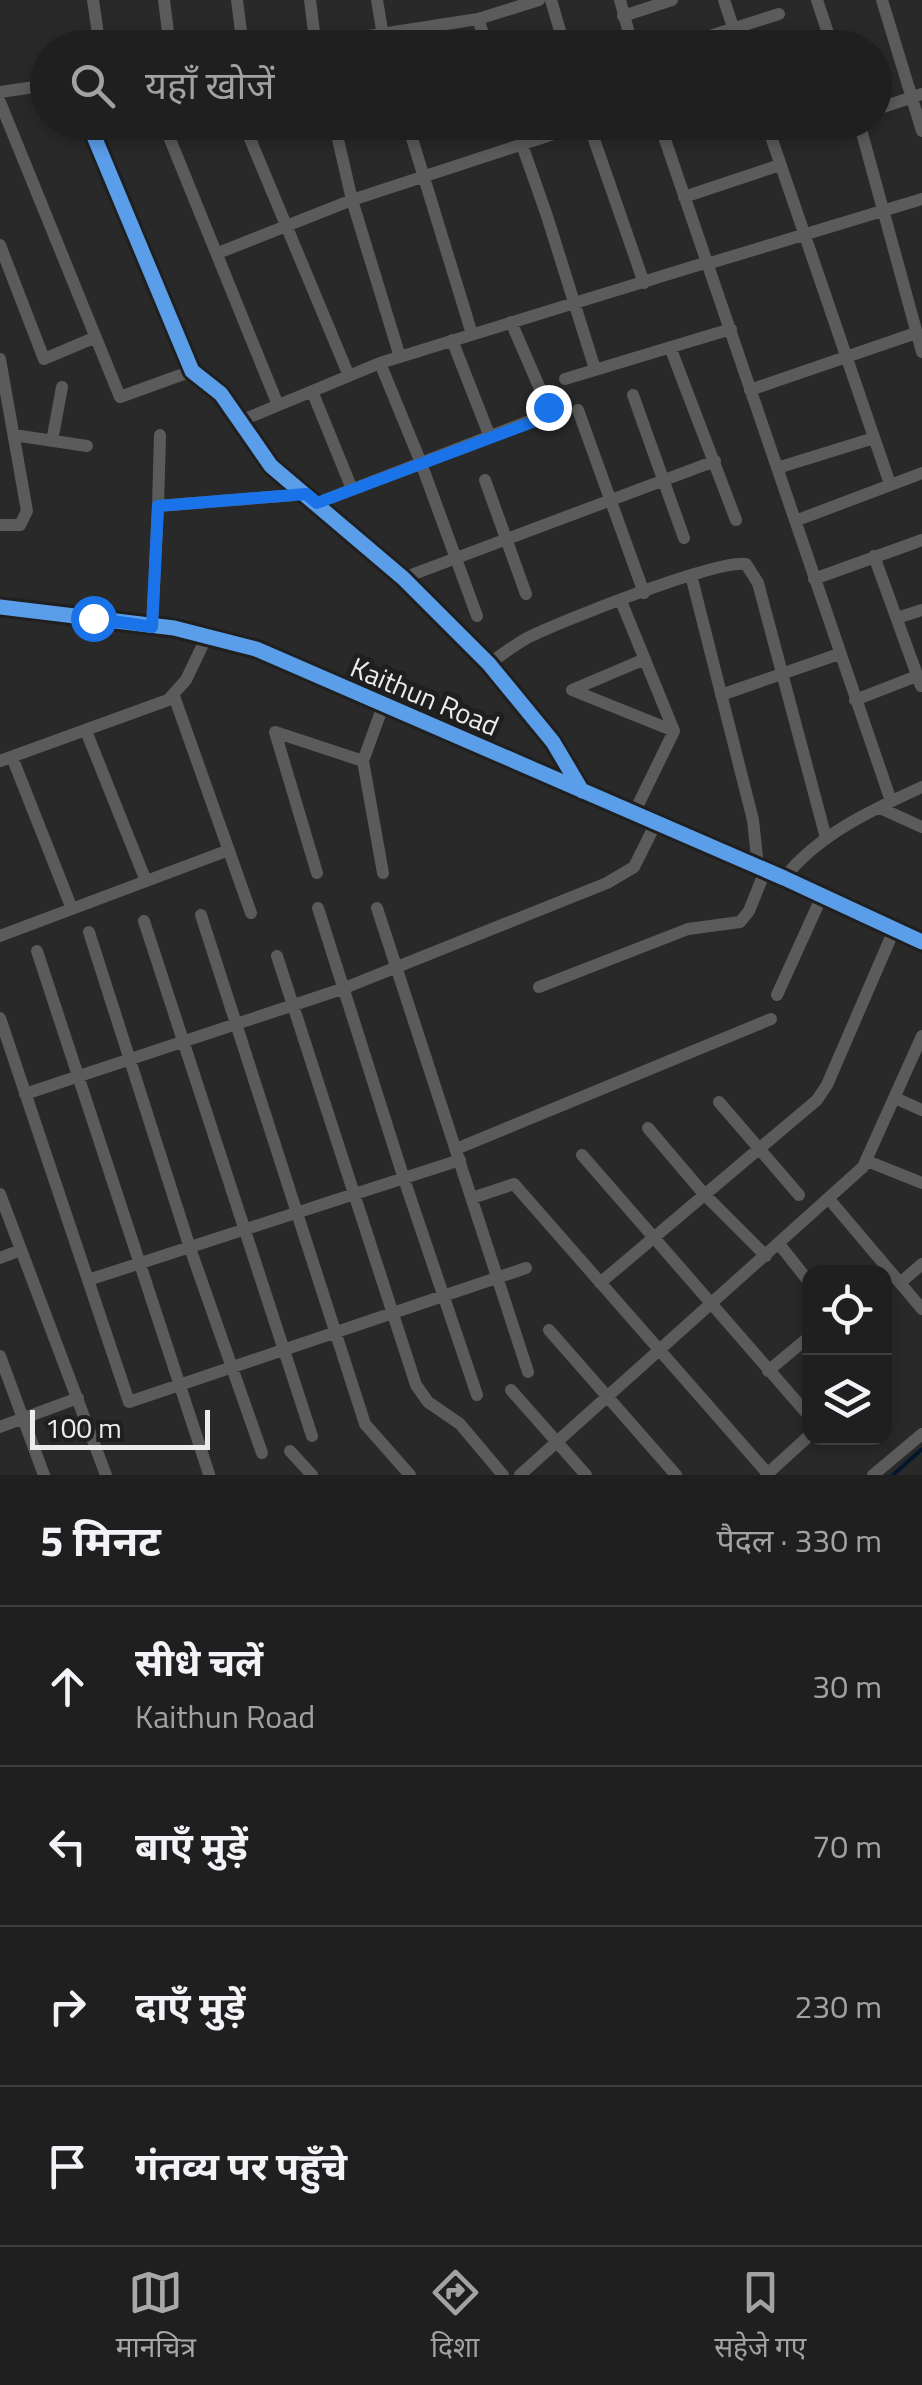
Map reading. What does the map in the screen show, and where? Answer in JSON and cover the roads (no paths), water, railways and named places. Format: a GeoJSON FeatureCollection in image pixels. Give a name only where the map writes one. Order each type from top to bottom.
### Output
{"type":"FeatureCollection","features":[{"type":"Feature","properties":{"kind":"street"},"geometry":{"type":"LineString","coordinates":[[93,0],[97,30]]}},
{"type":"Feature","properties":{"kind":"street"},"geometry":{"type":"LineString","coordinates":[[164,0],[168,30]]}},
{"type":"Feature","properties":{"kind":"street"},"geometry":{"type":"LineString","coordinates":[[237,0],[241,30]]}},
{"type":"Feature","properties":{"kind":"street"},"geometry":{"type":"LineString","coordinates":[[310,0],[313,30]]}},
{"type":"Feature","properties":{"kind":"street"},"geometry":{"type":"LineString","coordinates":[[377,0],[381,30]]}},
{"type":"Feature","properties":{"kind":"street"},"geometry":{"type":"LineString","coordinates":[[402,30],[478,19],[517,3],[540,0]]}},
{"type":"Feature","properties":{"kind":"street"},"geometry":{"type":"LineString","coordinates":[[551,0],[560,30]]}},
{"type":"Feature","properties":{"kind":"street"},"geometry":{"type":"LineString","coordinates":[[620,0],[628,30]]}},
{"type":"Feature","properties":{"kind":"street"},"geometry":{"type":"LineString","coordinates":[[623,16],[672,0]]}},
{"type":"Feature","properties":{"kind":"street"},"geometry":{"type":"LineString","coordinates":[[724,0],[733,30]]}},
{"type":"Feature","properties":{"kind":"street"},"geometry":{"type":"LineString","coordinates":[[817,0],[827,30]]}},
{"type":"Feature","properties":{"kind":"street"},"geometry":{"type":"LineString","coordinates":[[882,0],[916,96],[922,131]]}},
{"type":"Feature","properties":{"kind":"street"},"geometry":{"type":"LineString","coordinates":[[721,30],[779,14]]}},
{"type":"Feature","properties":{"kind":"street"},"geometry":{"type":"LineString","coordinates":[[478,19],[482,30]]}},
{"type":"Feature","properties":{"kind":"street"},"geometry":{"type":"LineString","coordinates":[[0,92],[30,88]]}},
{"type":"Feature","properties":{"kind":"street"},"geometry":{"type":"LineString","coordinates":[[892,104],[916,96]]}},
{"type":"Feature","properties":{"kind":"street"},"geometry":{"type":"LineString","coordinates":[[0,102],[120,397],[192,371]]}},
{"type":"Feature","properties":{"kind":"street"},"geometry":{"type":"LineString","coordinates":[[96,140],[192,371],[221,394],[260,453],[404,578],[488,664],[554,742],[582,791]]}},
{"type":"Feature","properties":{"kind":"street"},"geometry":{"type":"LineString","coordinates":[[171,140],[278,405]]}},
{"type":"Feature","properties":{"kind":"street"},"geometry":{"type":"LineString","coordinates":[[250,140],[349,376]]}},
{"type":"Feature","properties":{"kind":"street"},"geometry":{"type":"LineString","coordinates":[[338,140],[352,200],[400,357]]}},
{"type":"Feature","properties":{"kind":"street"},"geometry":{"type":"LineString","coordinates":[[412,140],[472,334]]}},
{"type":"Feature","properties":{"kind":"street"},"geometry":{"type":"LineString","coordinates":[[520,140],[595,370]]}},
{"type":"Feature","properties":{"kind":"street"},"geometry":{"type":"LineString","coordinates":[[218,253],[352,200],[531,140]]}},
{"type":"Feature","properties":{"kind":"street"},"geometry":{"type":"LineString","coordinates":[[595,140],[644,283]]}},
{"type":"Feature","properties":{"kind":"street"},"geometry":{"type":"LineString","coordinates":[[668,140],[855,700],[886,804],[922,826]]}},
{"type":"Feature","properties":{"kind":"street"},"geometry":{"type":"LineString","coordinates":[[772,140],[890,484]]}},
{"type":"Feature","properties":{"kind":"street"},"geometry":{"type":"LineString","coordinates":[[864,140],[922,352]]}},
{"type":"Feature","properties":{"kind":"street"},"geometry":{"type":"LineString","coordinates":[[684,197],[780,164]]}},
{"type":"Feature","properties":{"kind":"street"},"geometry":{"type":"LineString","coordinates":[[240,421],[380,363],[922,200]]}},
{"type":"Feature","properties":{"kind":"street"},"geometry":{"type":"LineString","coordinates":[[0,244],[44,359],[96,337]]}},
{"type":"Feature","properties":{"kind":"street"},"geometry":{"type":"LineString","coordinates":[[158,506],[312,498],[352,489],[540,418],[547,410],[510,322]]}},
{"type":"Feature","properties":{"kind":"street"},"geometry":{"type":"LineString","coordinates":[[565,379],[731,329]]}},
{"type":"Feature","properties":{"kind":"street"},"geometry":{"type":"LineString","coordinates":[[750,390],[916,333]]}},
{"type":"Feature","properties":{"kind":"street"},"geometry":{"type":"LineString","coordinates":[[452,340],[490,437]]}},
{"type":"Feature","properties":{"kind":"street"},"geometry":{"type":"LineString","coordinates":[[670,347],[736,520]]}},
{"type":"Feature","properties":{"kind":"street"},"geometry":{"type":"LineString","coordinates":[[0,360],[26,518],[16,526],[0,525]]}},
{"type":"Feature","properties":{"kind":"street"},"geometry":{"type":"LineString","coordinates":[[380,363],[478,616]]}},
{"type":"Feature","properties":{"kind":"street"},"geometry":{"type":"LineString","coordinates":[[52,441],[62,387]]}},
{"type":"Feature","properties":{"kind":"street"},"geometry":{"type":"LineString","coordinates":[[312,391],[352,489]]}},
{"type":"Feature","properties":{"kind":"street"},"geometry":{"type":"LineString","coordinates":[[633,394],[684,538]]}},
{"type":"Feature","properties":{"kind":"street"},"geometry":{"type":"LineString","coordinates":[[578,410],[644,592]]}},
{"type":"Feature","properties":{"kind":"street"},"geometry":{"type":"LineString","coordinates":[[14,435],[87,446]]}},
{"type":"Feature","properties":{"kind":"street"},"geometry":{"type":"LineString","coordinates":[[152,627],[160,435]]}},
{"type":"Feature","properties":{"kind":"street"},"geometry":{"type":"LineString","coordinates":[[777,468],[874,438]]}},
{"type":"Feature","properties":{"kind":"street"},"geometry":{"type":"LineString","coordinates":[[404,578],[715,461]]}},
{"type":"Feature","properties":{"kind":"street"},"geometry":{"type":"LineString","coordinates":[[795,521],[922,473]]}},
{"type":"Feature","properties":{"kind":"street"},"geometry":{"type":"LineString","coordinates":[[485,480],[526,594]]}},
{"type":"Feature","properties":{"kind":"street"},"geometry":{"type":"LineString","coordinates":[[814,578],[922,540]]}},
{"type":"Feature","properties":{"kind":"street"},"geometry":{"type":"LineString","coordinates":[[855,700],[921,684],[874,556]]}},
{"type":"Feature","properties":{"kind":"street"},"geometry":{"type":"LineString","coordinates":[[488,664],[536,634],[644,592],[737,563],[750,567],[758,583],[826,838]]}},
{"type":"Feature","properties":{"kind":"street"},"geometry":{"type":"LineString","coordinates":[[539,987],[688,928],[740,922],[747,915],[762,869],[691,575]]}},
{"type":"Feature","properties":{"kind":"street"},"geometry":{"type":"LineString","coordinates":[[621,601],[674,732],[634,812]]}},
{"type":"Feature","properties":{"kind":"street","name":"Kaithun Road"},"geometry":{"type":"LineString","coordinates":[[0,607],[207,636],[256,649],[634,812],[922,942]]}},
{"type":"Feature","properties":{"kind":"street"},"geometry":{"type":"LineString","coordinates":[[896,618],[922,610]]}},
{"type":"Feature","properties":{"kind":"street"},"geometry":{"type":"LineString","coordinates":[[72,909],[6,759],[174,696],[207,636]]}},
{"type":"Feature","properties":{"kind":"street"},"geometry":{"type":"LineString","coordinates":[[722,695],[839,654]]}},
{"type":"Feature","properties":{"kind":"street"},"geometry":{"type":"LineString","coordinates":[[645,659],[572,690],[674,732]]}},
{"type":"Feature","properties":{"kind":"street"},"geometry":{"type":"LineString","coordinates":[[174,696],[251,913]]}},
{"type":"Feature","properties":{"kind":"street"},"geometry":{"type":"LineString","coordinates":[[383,706],[363,761],[383,874]]}},
{"type":"Feature","properties":{"kind":"street"},"geometry":{"type":"LineString","coordinates":[[86,732],[146,881]]}},
{"type":"Feature","properties":{"kind":"street"},"geometry":{"type":"LineString","coordinates":[[318,873],[275,732],[363,761]]}},
{"type":"Feature","properties":{"kind":"street"},"geometry":{"type":"LineString","coordinates":[[784,878],[807,851],[826,838],[922,787]]}},
{"type":"Feature","properties":{"kind":"street"},"geometry":{"type":"LineString","coordinates":[[25,1094],[342,989],[621,876],[640,860],[656,823]]}},
{"type":"Feature","properties":{"kind":"street"},"geometry":{"type":"LineString","coordinates":[[1,931],[72,909],[229,850]]}},
{"type":"Feature","properties":{"kind":"street"},"geometry":{"type":"LineString","coordinates":[[777,994],[822,896]]}},
{"type":"Feature","properties":{"kind":"street"},"geometry":{"type":"LineString","coordinates":[[318,908],[477,1395]]}},
{"type":"Feature","properties":{"kind":"street"},"geometry":{"type":"LineString","coordinates":[[377,908],[528,1372]]}},
{"type":"Feature","properties":{"kind":"street"},"geometry":{"type":"LineString","coordinates":[[201,915],[365,1424],[410,1475]]}},
{"type":"Feature","properties":{"kind":"street"},"geometry":{"type":"LineString","coordinates":[[144,921],[312,1436]]}},
{"type":"Feature","properties":{"kind":"street"},"geometry":{"type":"LineString","coordinates":[[600,1284],[823,1092],[894,930]]}},
{"type":"Feature","properties":{"kind":"street"},"geometry":{"type":"LineString","coordinates":[[89,932],[190,1248],[262,1453]]}},
{"type":"Feature","properties":{"kind":"street"},"geometry":{"type":"LineString","coordinates":[[37,952],[209,1474]]}},
{"type":"Feature","properties":{"kind":"street"},"geometry":{"type":"LineString","coordinates":[[277,956],[423,1397],[460,1424],[503,1475]]}},
{"type":"Feature","properties":{"kind":"street"},"geometry":{"type":"LineString","coordinates":[[0,1018],[129,1402],[526,1268]]}},
{"type":"Feature","properties":{"kind":"street"},"geometry":{"type":"LineString","coordinates":[[88,1280],[404,1179],[772,1019]]}},
{"type":"Feature","properties":{"kind":"street"},"geometry":{"type":"LineString","coordinates":[[520,1475],[867,1161],[922,1036]]}},
{"type":"Feature","properties":{"kind":"street"},"geometry":{"type":"LineString","coordinates":[[895,1098],[922,1110]]}},
{"type":"Feature","properties":{"kind":"street"},"geometry":{"type":"LineString","coordinates":[[718,1102],[799,1194]]}},
{"type":"Feature","properties":{"kind":"street"},"geometry":{"type":"LineString","coordinates":[[648,1128],[704,1194],[766,1256]]}},
{"type":"Feature","properties":{"kind":"street"},"geometry":{"type":"LineString","coordinates":[[582,1155],[802,1408]]}},
{"type":"Feature","properties":{"kind":"street"},"geometry":{"type":"LineString","coordinates":[[867,1161],[922,1183]]}},
{"type":"Feature","properties":{"kind":"street"},"geometry":{"type":"LineString","coordinates":[[472,1198],[514,1184],[767,1475],[802,1442]]}},
{"type":"Feature","properties":{"kind":"street"},"geometry":{"type":"LineString","coordinates":[[0,1194],[106,1475]]}},
{"type":"Feature","properties":{"kind":"street"},"geometry":{"type":"LineString","coordinates":[[829,1199],[922,1309]]}},
{"type":"Feature","properties":{"kind":"street"},"geometry":{"type":"LineString","coordinates":[[779,1244],[802,1273]]}},
{"type":"Feature","properties":{"kind":"street"},"geometry":{"type":"LineString","coordinates":[[0,1258],[22,1250]]}},
{"type":"Feature","properties":{"kind":"street"},"geometry":{"type":"LineString","coordinates":[[900,1283],[922,1264]]}},
{"type":"Feature","properties":{"kind":"street"},"geometry":{"type":"LineString","coordinates":[[549,1330],[676,1475]]}},
{"type":"Feature","properties":{"kind":"street"},"geometry":{"type":"LineString","coordinates":[[768,1371],[802,1343]]}},
{"type":"Feature","properties":{"kind":"street"},"geometry":{"type":"LineString","coordinates":[[0,1356],[44,1475]]}},
{"type":"Feature","properties":{"kind":"street"},"geometry":{"type":"LineString","coordinates":[[510,1390],[586,1475]]}},
{"type":"Feature","properties":{"kind":"street"},"geometry":{"type":"LineString","coordinates":[[0,1427],[78,1398]]}},
{"type":"Feature","properties":{"kind":"street"},"geometry":{"type":"LineString","coordinates":[[874,1475],[922,1434]]}},
{"type":"Feature","properties":{"kind":"street"},"geometry":{"type":"LineString","coordinates":[[290,1451],[312,1475]]}},
{"type":"Feature","properties":{"kind":"waterway"},"geometry":{"type":"LineString","coordinates":[[893,1475],[922,1449]]}}]}
